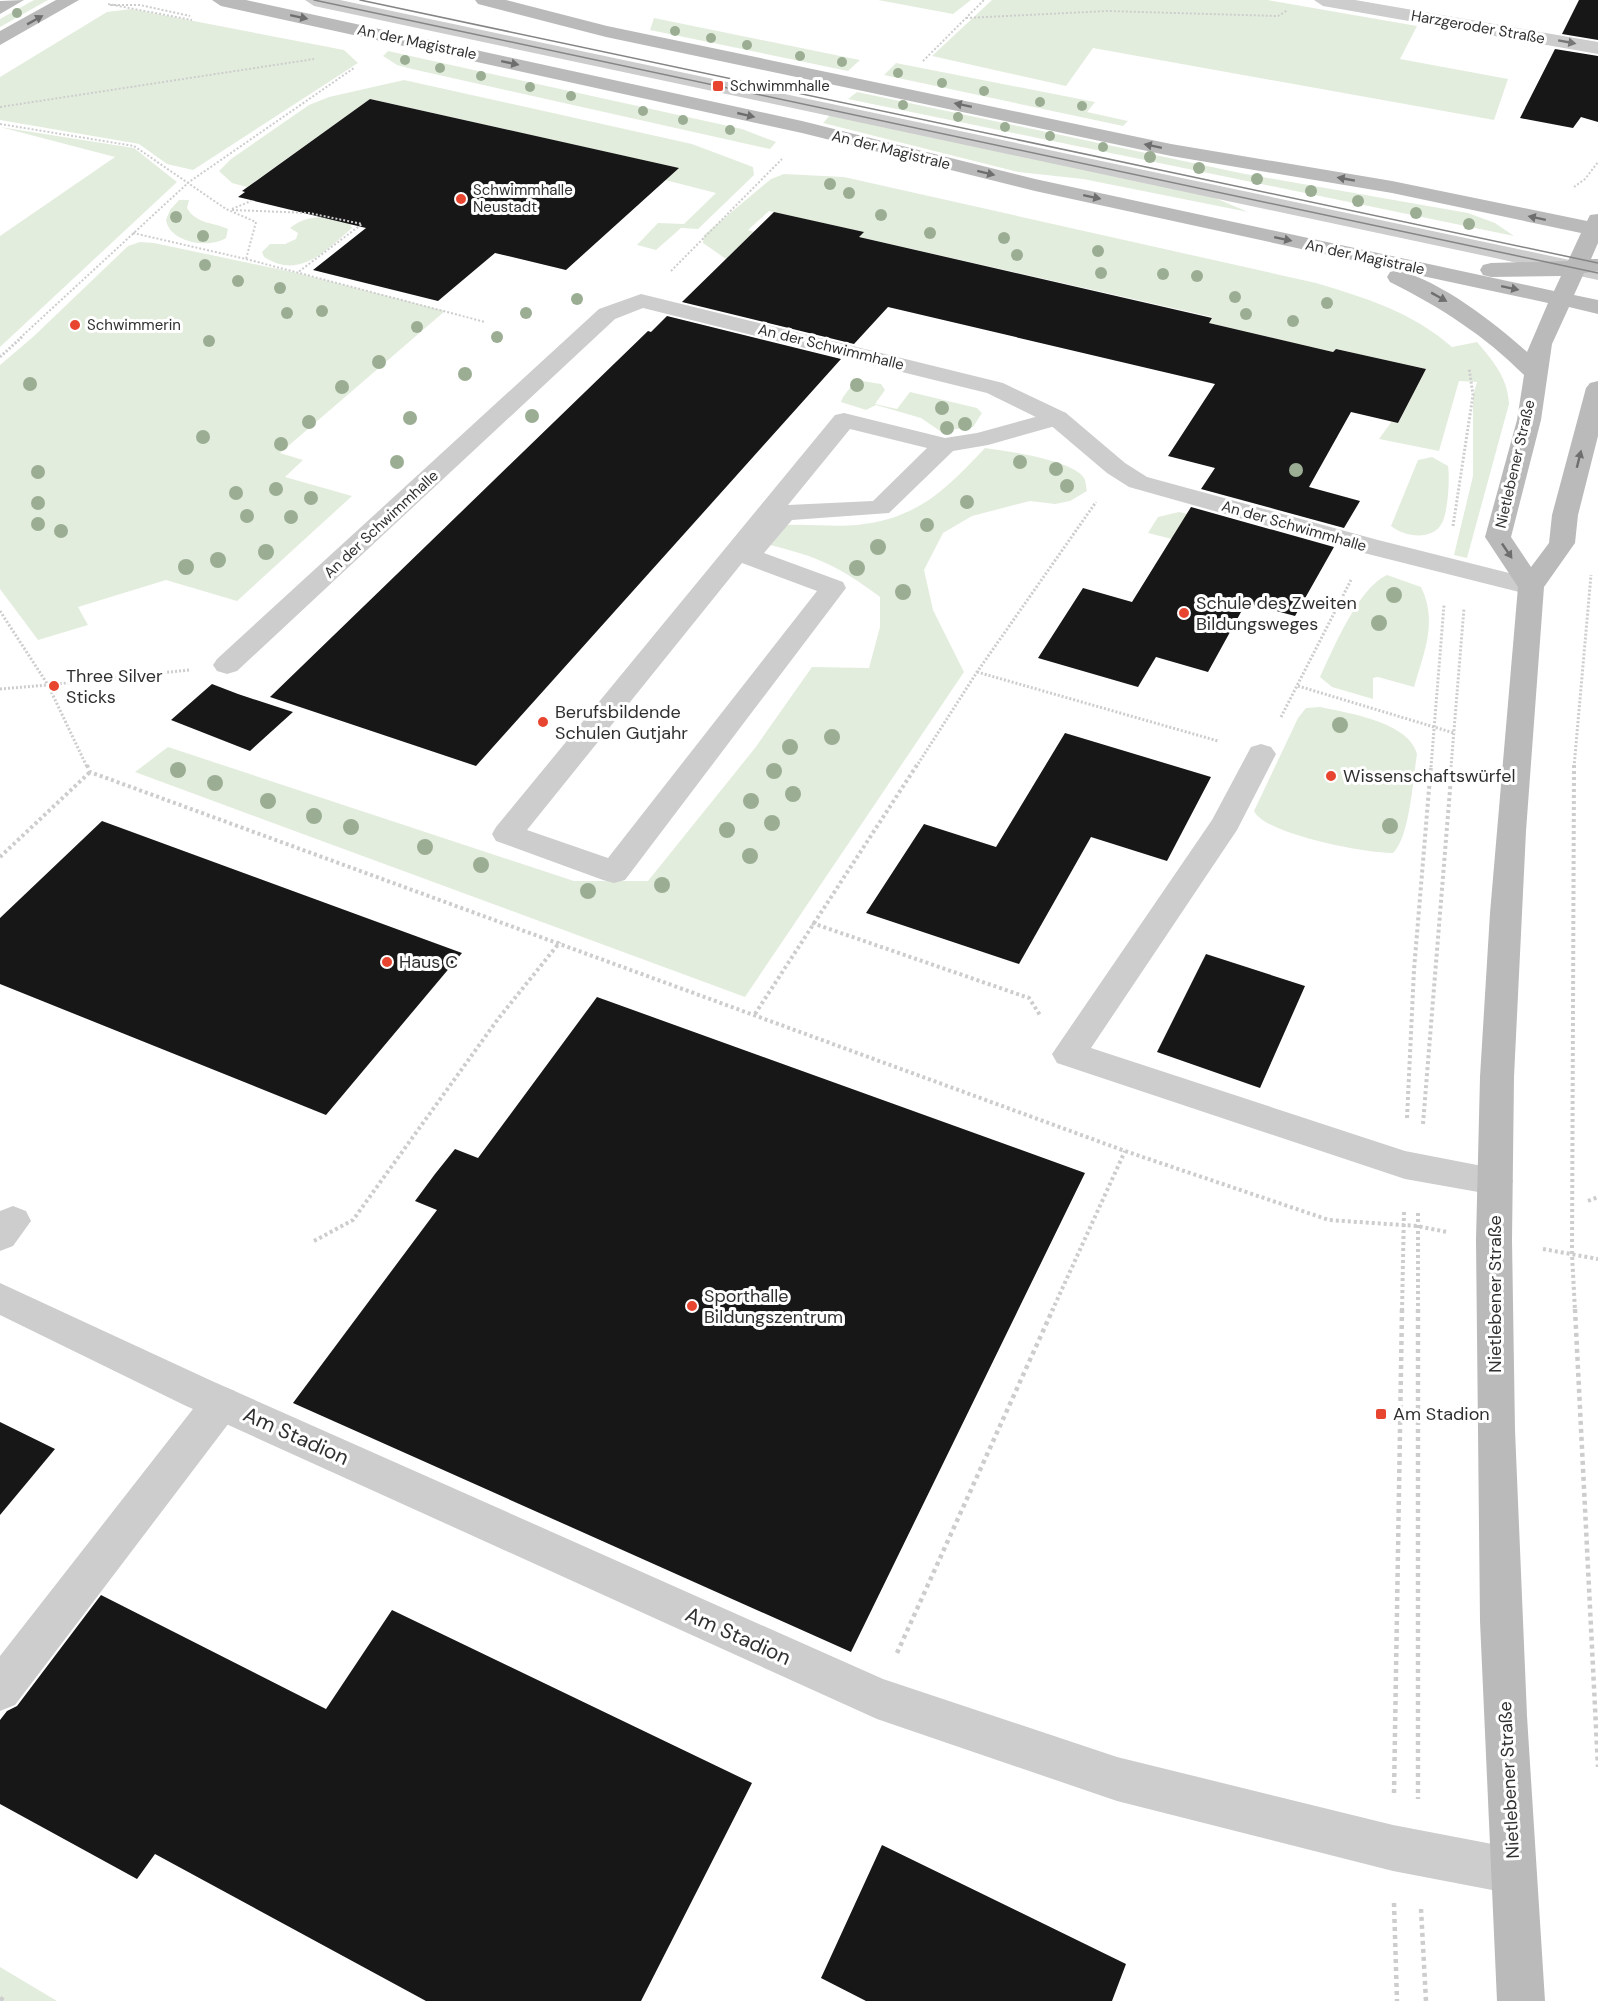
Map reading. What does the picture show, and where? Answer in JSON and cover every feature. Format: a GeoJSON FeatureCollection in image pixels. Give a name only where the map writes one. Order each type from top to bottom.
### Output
{"type":"FeatureCollection","features":[{"type":"Feature","properties":{"kind":"main road"},"geometry":{"type":"LineString","coordinates":[[0,8],[15,0]]}},
{"type":"Feature","properties":{"kind":"main road"},"geometry":{"type":"LineString","coordinates":[[0,39],[70,0]]}},
{"type":"Feature","properties":{"kind":"main road","name":"An der Magistrale"},"geometry":{"type":"LineString","coordinates":[[221,0],[791,125],[1035,185],[1598,307]]}},
{"type":"Feature","properties":{"kind":"main road"},"geometry":{"type":"LineString","coordinates":[[484,0],[606,31],[1171,150],[1392,187],[1597,227],[1590,266],[1561,299]]}},
{"type":"Feature","properties":{"kind":"main road"},"geometry":{"type":"LineString","coordinates":[[1348,254],[1437,296],[1468,314],[1501,339],[1535,374]]}},
{"type":"Feature","properties":{"kind":"main road"},"geometry":{"type":"LineString","coordinates":[[1391,263],[1529,271],[1590,266]]}},
{"type":"Feature","properties":{"kind":"main road","name":"Nietlebener Straße"},"geometry":{"type":"LineString","coordinates":[[1521,2001],[1507,1774],[1497,1449],[1495,1181],[1502,977],[1531,587],[1498,537],[1529,420],[1540,344],[1561,299]]}},
{"type":"Feature","properties":{"kind":"main road"},"geometry":{"type":"LineString","coordinates":[[1531,587],[1562,543],[1565,515],[1598,388]]}},
{"type":"Feature","properties":{"kind":"street"},"geometry":{"type":"LineString","coordinates":[[314,0],[1228,195],[1590,266]]}},
{"type":"Feature","properties":{"kind":"street"},"geometry":{"type":"LineString","coordinates":[[360,0],[1590,266]]}},
{"type":"Feature","properties":{"kind":"street","name":"Harzgeroder Straße"},"geometry":{"type":"LineString","coordinates":[[1323,0],[1598,48]]}},
{"type":"Feature","properties":{"kind":"street"},"geometry":{"type":"LineString","coordinates":[[1228,195],[1274,215],[1529,271],[1547,281],[1561,299]]}},
{"type":"Feature","properties":{"kind":"street","name":"An der Schwimmhalle"},"geometry":{"type":"LineString","coordinates":[[228,666],[608,314],[641,302],[995,388],[1057,418],[1116,468],[1138,482],[1369,546],[1531,587]]}},
{"type":"Feature","properties":{"kind":"street"},"geometry":{"type":"LineString","coordinates":[[945,445],[879,508],[785,513],[747,556],[833,588],[614,872],[507,834],[844,420],[945,445],[979,440],[1057,418]]}},
{"type":"Feature","properties":{"kind":"street"},"geometry":{"type":"LineString","coordinates":[[1261,754],[1226,824],[1069,1054],[1420,1167],[1495,1181]]}},
{"type":"Feature","properties":{"kind":"street","name":"Am Stadion"},"geometry":{"type":"LineString","coordinates":[[0,1298],[221,1403],[877,1698],[1117,1779],[1419,1852],[1513,1871]]}},
{"type":"Feature","properties":{"kind":"street"},"geometry":{"type":"LineString","coordinates":[[0,1690],[221,1403]]}},
{"type":"Feature","properties":{"kind":"path"},"geometry":{"type":"LineString","coordinates":[[919,64],[984,0]]}},
{"type":"Feature","properties":{"kind":"path"},"geometry":{"type":"LineString","coordinates":[[110,5],[132,1],[195,17]]}},
{"type":"Feature","properties":{"kind":"path"},"geometry":{"type":"LineString","coordinates":[[966,18],[1107,11],[1278,16],[1298,5]]}},
{"type":"Feature","properties":{"kind":"path"},"geometry":{"type":"LineString","coordinates":[[0,107],[314,59]]}},
{"type":"Feature","properties":{"kind":"path"},"geometry":{"type":"LineString","coordinates":[[0,357],[132,232],[189,182],[360,63]]}},
{"type":"Feature","properties":{"kind":"path"},"geometry":{"type":"LineString","coordinates":[[0,124],[134,146],[228,210],[256,222],[246,259]]}},
{"type":"Feature","properties":{"kind":"path"},"geometry":{"type":"LineString","coordinates":[[641,302],[782,159]]}},
{"type":"Feature","properties":{"kind":"path"},"geometry":{"type":"LineString","coordinates":[[228,210],[251,201]]}},
{"type":"Feature","properties":{"kind":"path"},"geometry":{"type":"LineString","coordinates":[[228,210],[309,213],[362,224],[297,273]]}},
{"type":"Feature","properties":{"kind":"path"},"geometry":{"type":"LineString","coordinates":[[132,232],[246,259],[485,322]]}},
{"type":"Feature","properties":{"kind":"path"},"geometry":{"type":"LineString","coordinates":[[755,1014],[977,672],[1102,494],[1114,487],[1138,482]]}},
{"type":"Feature","properties":{"kind":"path"},"geometry":{"type":"LineString","coordinates":[[977,672],[1261,754],[1369,546]]}},
{"type":"Feature","properties":{"kind":"path"},"geometry":{"type":"LineString","coordinates":[[1592,567],[1574,754],[1572,1254],[1598,1767]]}},
{"type":"Feature","properties":{"kind":"path"},"geometry":{"type":"LineString","coordinates":[[1426,2001],[1419,1852],[1417,1226],[1467,571]]}},
{"type":"Feature","properties":{"kind":"path"},"geometry":{"type":"LineString","coordinates":[[0,611],[48,685],[90,772],[560,942],[1125,1151],[1329,1220],[1417,1226]]}},
{"type":"Feature","properties":{"kind":"path"},"geometry":{"type":"LineString","coordinates":[[0,690],[228,666]]}},
{"type":"Feature","properties":{"kind":"path"},"geometry":{"type":"LineString","coordinates":[[1298,686],[1454,733]]}},
{"type":"Feature","properties":{"kind":"path"},"geometry":{"type":"LineString","coordinates":[[0,857],[90,772]]}},
{"type":"Feature","properties":{"kind":"path"},"geometry":{"type":"LineString","coordinates":[[812,923],[1029,998],[1069,1054]]}},
{"type":"Feature","properties":{"kind":"path"},"geometry":{"type":"LineString","coordinates":[[314,1241],[353,1220],[498,1019],[560,942]]}},
{"type":"Feature","properties":{"kind":"path"},"geometry":{"type":"LineString","coordinates":[[877,1698],[1125,1151]]}},
{"type":"Feature","properties":{"kind":"path"},"geometry":{"type":"LineString","coordinates":[[1588,1201],[1598,1197]]}},
{"type":"Feature","properties":{"kind":"path"},"geometry":{"type":"LineString","coordinates":[[1572,1254],[1598,1259]]}},
{"type":"Feature","properties":{"kind":"path"},"geometry":{"type":"LineString","coordinates":[[0,1998],[4,2001]]}},
{"type":"Feature","properties":{"kind":"green space"},"geometry":{"type":"Polygon","coordinates":[[[34,0],[48,0],[0,27],[0,19],[34,0]]]}},
{"type":"Feature","properties":{"kind":"green space"},"geometry":{"type":"Polygon","coordinates":[[[878,0],[971,0],[953,14],[878,0]]]}},
{"type":"Feature","properties":{"kind":"green space"},"geometry":{"type":"Polygon","coordinates":[[[992,0],[1267,0],[1417,26],[1400,59],[1508,79],[1494,120],[1093,48],[1066,86],[932,56],[992,0]]]}},
{"type":"Feature","properties":{"kind":"green space"},"geometry":{"type":"Polygon","coordinates":[[[131,9],[344,50],[358,63],[193,170],[167,164],[139,144],[0,120],[0,77],[107,12],[131,9]]]}},
{"type":"Feature","properties":{"kind":"green space"},"geometry":{"type":"Polygon","coordinates":[[[654,18],[860,60],[848,71],[650,30],[654,18]]]}},
{"type":"Feature","properties":{"kind":"green space"},"geometry":{"type":"Polygon","coordinates":[[[388,51],[742,129],[776,142],[770,149],[412,69],[397,65],[383,56],[388,51]]]}},
{"type":"Feature","properties":{"kind":"green space"},"geometry":{"type":"Polygon","coordinates":[[[896,63],[1095,102],[1087,112],[1128,121],[1123,126],[884,75],[896,63]]]}},
{"type":"Feature","properties":{"kind":"green space"},"geometry":{"type":"Polygon","coordinates":[[[404,80],[692,144],[753,167],[754,175],[698,229],[681,228],[656,250],[637,245],[658,223],[684,224],[716,193],[665,180],[678,168],[370,99],[247,187],[232,183],[219,171],[231,159],[309,105],[329,97],[404,80]]]}},
{"type":"Feature","properties":{"kind":"green space"},"geometry":{"type":"Polygon","coordinates":[[[857,92],[1245,174],[1468,213],[1495,223],[1514,236],[848,99],[857,92]]]}},
{"type":"Feature","properties":{"kind":"green space"},"geometry":{"type":"Polygon","coordinates":[[[830,115],[1208,195],[1248,212],[1083,179],[1018,172],[823,123],[830,115]]]}},
{"type":"Feature","properties":{"kind":"green space"},"geometry":{"type":"Polygon","coordinates":[[[0,127],[134,148],[177,182],[0,347],[0,236],[115,157],[0,127]]]}},
{"type":"Feature","properties":{"kind":"green space"},"geometry":{"type":"Polygon","coordinates":[[[784,174],[844,177],[1316,283],[1405,315],[1452,347],[1477,342],[1503,378],[1509,404],[1467,558],[1454,555],[1473,476],[1473,395],[1477,382],[1459,381],[1439,451],[1379,439],[1392,421],[1398,423],[1426,369],[1336,349],[1333,352],[1209,323],[1212,317],[859,237],[863,232],[769,211],[748,230],[754,232],[726,259],[703,243],[704,235],[771,179],[784,174]]]}},
{"type":"Feature","properties":{"kind":"green space"},"geometry":{"type":"Polygon","coordinates":[[[179,200],[189,200],[187,208],[195,217],[228,229],[226,238],[201,243],[182,239],[175,234],[169,228],[166,220],[170,210],[179,200]]]}},
{"type":"Feature","properties":{"kind":"green space"},"geometry":{"type":"Polygon","coordinates":[[[326,217],[349,222],[352,228],[322,253],[301,264],[277,263],[264,257],[262,252],[270,244],[285,244],[296,239],[298,233],[290,228],[298,222],[326,217]]]}},
{"type":"Feature","properties":{"kind":"green space"},"geometry":{"type":"Polygon","coordinates":[[[140,242],[297,273],[445,311],[280,453],[303,460],[285,477],[352,496],[237,601],[166,580],[78,607],[88,625],[38,640],[0,589],[0,365],[33,337],[128,246],[140,242]]]}},
{"type":"Feature","properties":{"kind":"green space"},"geometry":{"type":"Polygon","coordinates":[[[856,380],[881,384],[885,390],[875,404],[897,409],[910,392],[977,408],[982,413],[973,427],[940,431],[921,418],[876,405],[866,410],[841,402],[856,380]]]}},
{"type":"Feature","properties":{"kind":"green space"},"geometry":{"type":"Polygon","coordinates":[[[985,448],[1038,457],[1067,466],[1084,478],[1087,491],[1070,501],[1055,504],[1030,501],[972,516],[943,533],[924,570],[933,610],[964,672],[745,997],[135,772],[168,747],[574,881],[648,881],[755,748],[812,667],[869,668],[880,627],[880,597],[828,564],[770,545],[787,525],[857,525],[898,516],[914,509],[957,477],[985,448]]]}},
{"type":"Feature","properties":{"kind":"green space"},"geometry":{"type":"Polygon","coordinates":[[[1432,457],[1448,466],[1448,495],[1444,518],[1438,529],[1432,533],[1410,535],[1403,533],[1391,526],[1418,460],[1432,457]]]}},
{"type":"Feature","properties":{"kind":"green space"},"geometry":{"type":"Polygon","coordinates":[[[1179,512],[1234,525],[1220,551],[1148,533],[1158,517],[1179,512]]]}},
{"type":"Feature","properties":{"kind":"green space"},"geometry":{"type":"Polygon","coordinates":[[[1387,575],[1421,587],[1428,612],[1428,637],[1414,687],[1378,677],[1373,678],[1373,699],[1332,687],[1320,677],[1357,605],[1377,582],[1387,575]]]}},
{"type":"Feature","properties":{"kind":"green space"},"geometry":{"type":"Polygon","coordinates":[[[1320,707],[1376,721],[1402,734],[1412,743],[1417,754],[1410,806],[1403,834],[1393,853],[1362,850],[1296,835],[1262,819],[1254,811],[1298,718],[1306,708],[1320,707]]]}},
{"type":"Feature","properties":{"kind":"green space"},"geometry":{"type":"Polygon","coordinates":[[[0,1967],[57,2001],[0,2001],[0,1967]]]}},
{"type":"Feature","properties":{"kind":"building"},"geometry":{"type":"Polygon","coordinates":[[[1579,0],[1598,0],[1598,40],[1562,34],[1579,0]]]}},
{"type":"Feature","properties":{"kind":"building"},"geometry":{"type":"Polygon","coordinates":[[[1555,49],[1598,56],[1598,122],[1581,117],[1573,128],[1520,118],[1555,49]]]}},
{"type":"Feature","properties":{"kind":"building","name":"Schwimmhalle Neustadt"},"geometry":{"type":"Polygon","coordinates":[[[370,99],[679,168],[566,270],[495,253],[438,301],[313,270],[366,228],[238,197],[245,192],[242,191],[370,99]]]}},
{"type":"Feature","properties":{"kind":"building"},"geometry":{"type":"Polygon","coordinates":[[[774,212],[864,232],[859,237],[1212,318],[1209,323],[1333,352],[1336,349],[1426,369],[1398,423],[1351,412],[1309,487],[1360,501],[1344,528],[1201,489],[1215,468],[1168,456],[1215,384],[888,307],[854,344],[682,302],[774,212]]]}},
{"type":"Feature","properties":{"kind":"building"},"geometry":{"type":"Polygon","coordinates":[[[667,316],[841,359],[476,766],[270,697],[648,331],[651,332],[667,316]]]}},
{"type":"Feature","properties":{"kind":"building"},"geometry":{"type":"Polygon","coordinates":[[[1191,507],[1334,547],[1295,616],[1246,603],[1208,672],[1156,657],[1138,687],[1038,658],[1083,588],[1132,602],[1191,507]]]}},
{"type":"Feature","properties":{"kind":"building"},"geometry":{"type":"Polygon","coordinates":[[[212,684],[293,712],[250,751],[171,720],[212,684]]]}},
{"type":"Feature","properties":{"kind":"building"},"geometry":{"type":"Polygon","coordinates":[[[1065,733],[1211,777],[1167,861],[1091,837],[1019,964],[866,913],[924,824],[996,847],[1065,733]]]}},
{"type":"Feature","properties":{"kind":"building","name":"Haus C"},"geometry":{"type":"Polygon","coordinates":[[[102,821],[462,953],[326,1115],[0,984],[0,918],[102,821]]]}},
{"type":"Feature","properties":{"kind":"building"},"geometry":{"type":"Polygon","coordinates":[[[1206,954],[1305,986],[1260,1088],[1157,1052],[1206,954]]]}},
{"type":"Feature","properties":{"kind":"building","name":"Sporthalle Bildungszentrum"},"geometry":{"type":"Polygon","coordinates":[[[597,997],[1085,1173],[851,1652],[293,1403],[437,1210],[415,1201],[435,1174],[455,1149],[478,1158],[597,997]]]}},
{"type":"Feature","properties":{"kind":"building"},"geometry":{"type":"Polygon","coordinates":[[[0,1422],[55,1449],[0,1515],[0,1422]]]}},
{"type":"Feature","properties":{"kind":"building"},"geometry":{"type":"Polygon","coordinates":[[[101,1595],[326,1709],[392,1610],[752,1783],[641,2001],[426,2001],[155,1854],[137,1879],[0,1804],[0,1720],[7,1711],[17,1706],[101,1595]]]}},
{"type":"Feature","properties":{"kind":"building"},"geometry":{"type":"Polygon","coordinates":[[[882,1845],[1126,1964],[1112,2001],[866,2001],[821,1978],[882,1845]]]}},
{"type":"Feature","properties":{"kind":"tram line"},"geometry":{"type":"LineString","coordinates":[[314,0],[1598,273]]}},
{"type":"Feature","properties":{"kind":"tram line"},"geometry":{"type":"LineString","coordinates":[[360,0],[1598,263]]}},
{"type":"Feature","properties":{"kind":"place","name":"Schwimmhalle"},"geometry":{"type":"Point","coordinates":[718,86]}},
{"type":"Feature","properties":{"kind":"place","name":"Schwimmhalle Neustadt"},"geometry":{"type":"Point","coordinates":[461,199]}},
{"type":"Feature","properties":{"kind":"place","name":"Schwimmerin"},"geometry":{"type":"Point","coordinates":[75,325]}},
{"type":"Feature","properties":{"kind":"place","name":"Schule des Zweiten Bildungsweges"},"geometry":{"type":"Point","coordinates":[1184,613]}},
{"type":"Feature","properties":{"kind":"place","name":"Three Silver Sticks"},"geometry":{"type":"Point","coordinates":[54,686]}},
{"type":"Feature","properties":{"kind":"place","name":"Berufsbildende Schulen Gutjahr"},"geometry":{"type":"Point","coordinates":[543,722]}},
{"type":"Feature","properties":{"kind":"place","name":"Wissenschaftswürfel"},"geometry":{"type":"Point","coordinates":[1331,776]}},
{"type":"Feature","properties":{"kind":"place","name":"Haus C"},"geometry":{"type":"Point","coordinates":[387,962]}},
{"type":"Feature","properties":{"kind":"place","name":"Sporthalle Bildungszentrum"},"geometry":{"type":"Point","coordinates":[692,1306]}},
{"type":"Feature","properties":{"kind":"place","name":"Am Stadion"},"geometry":{"type":"Point","coordinates":[1381,1414]}}]}
